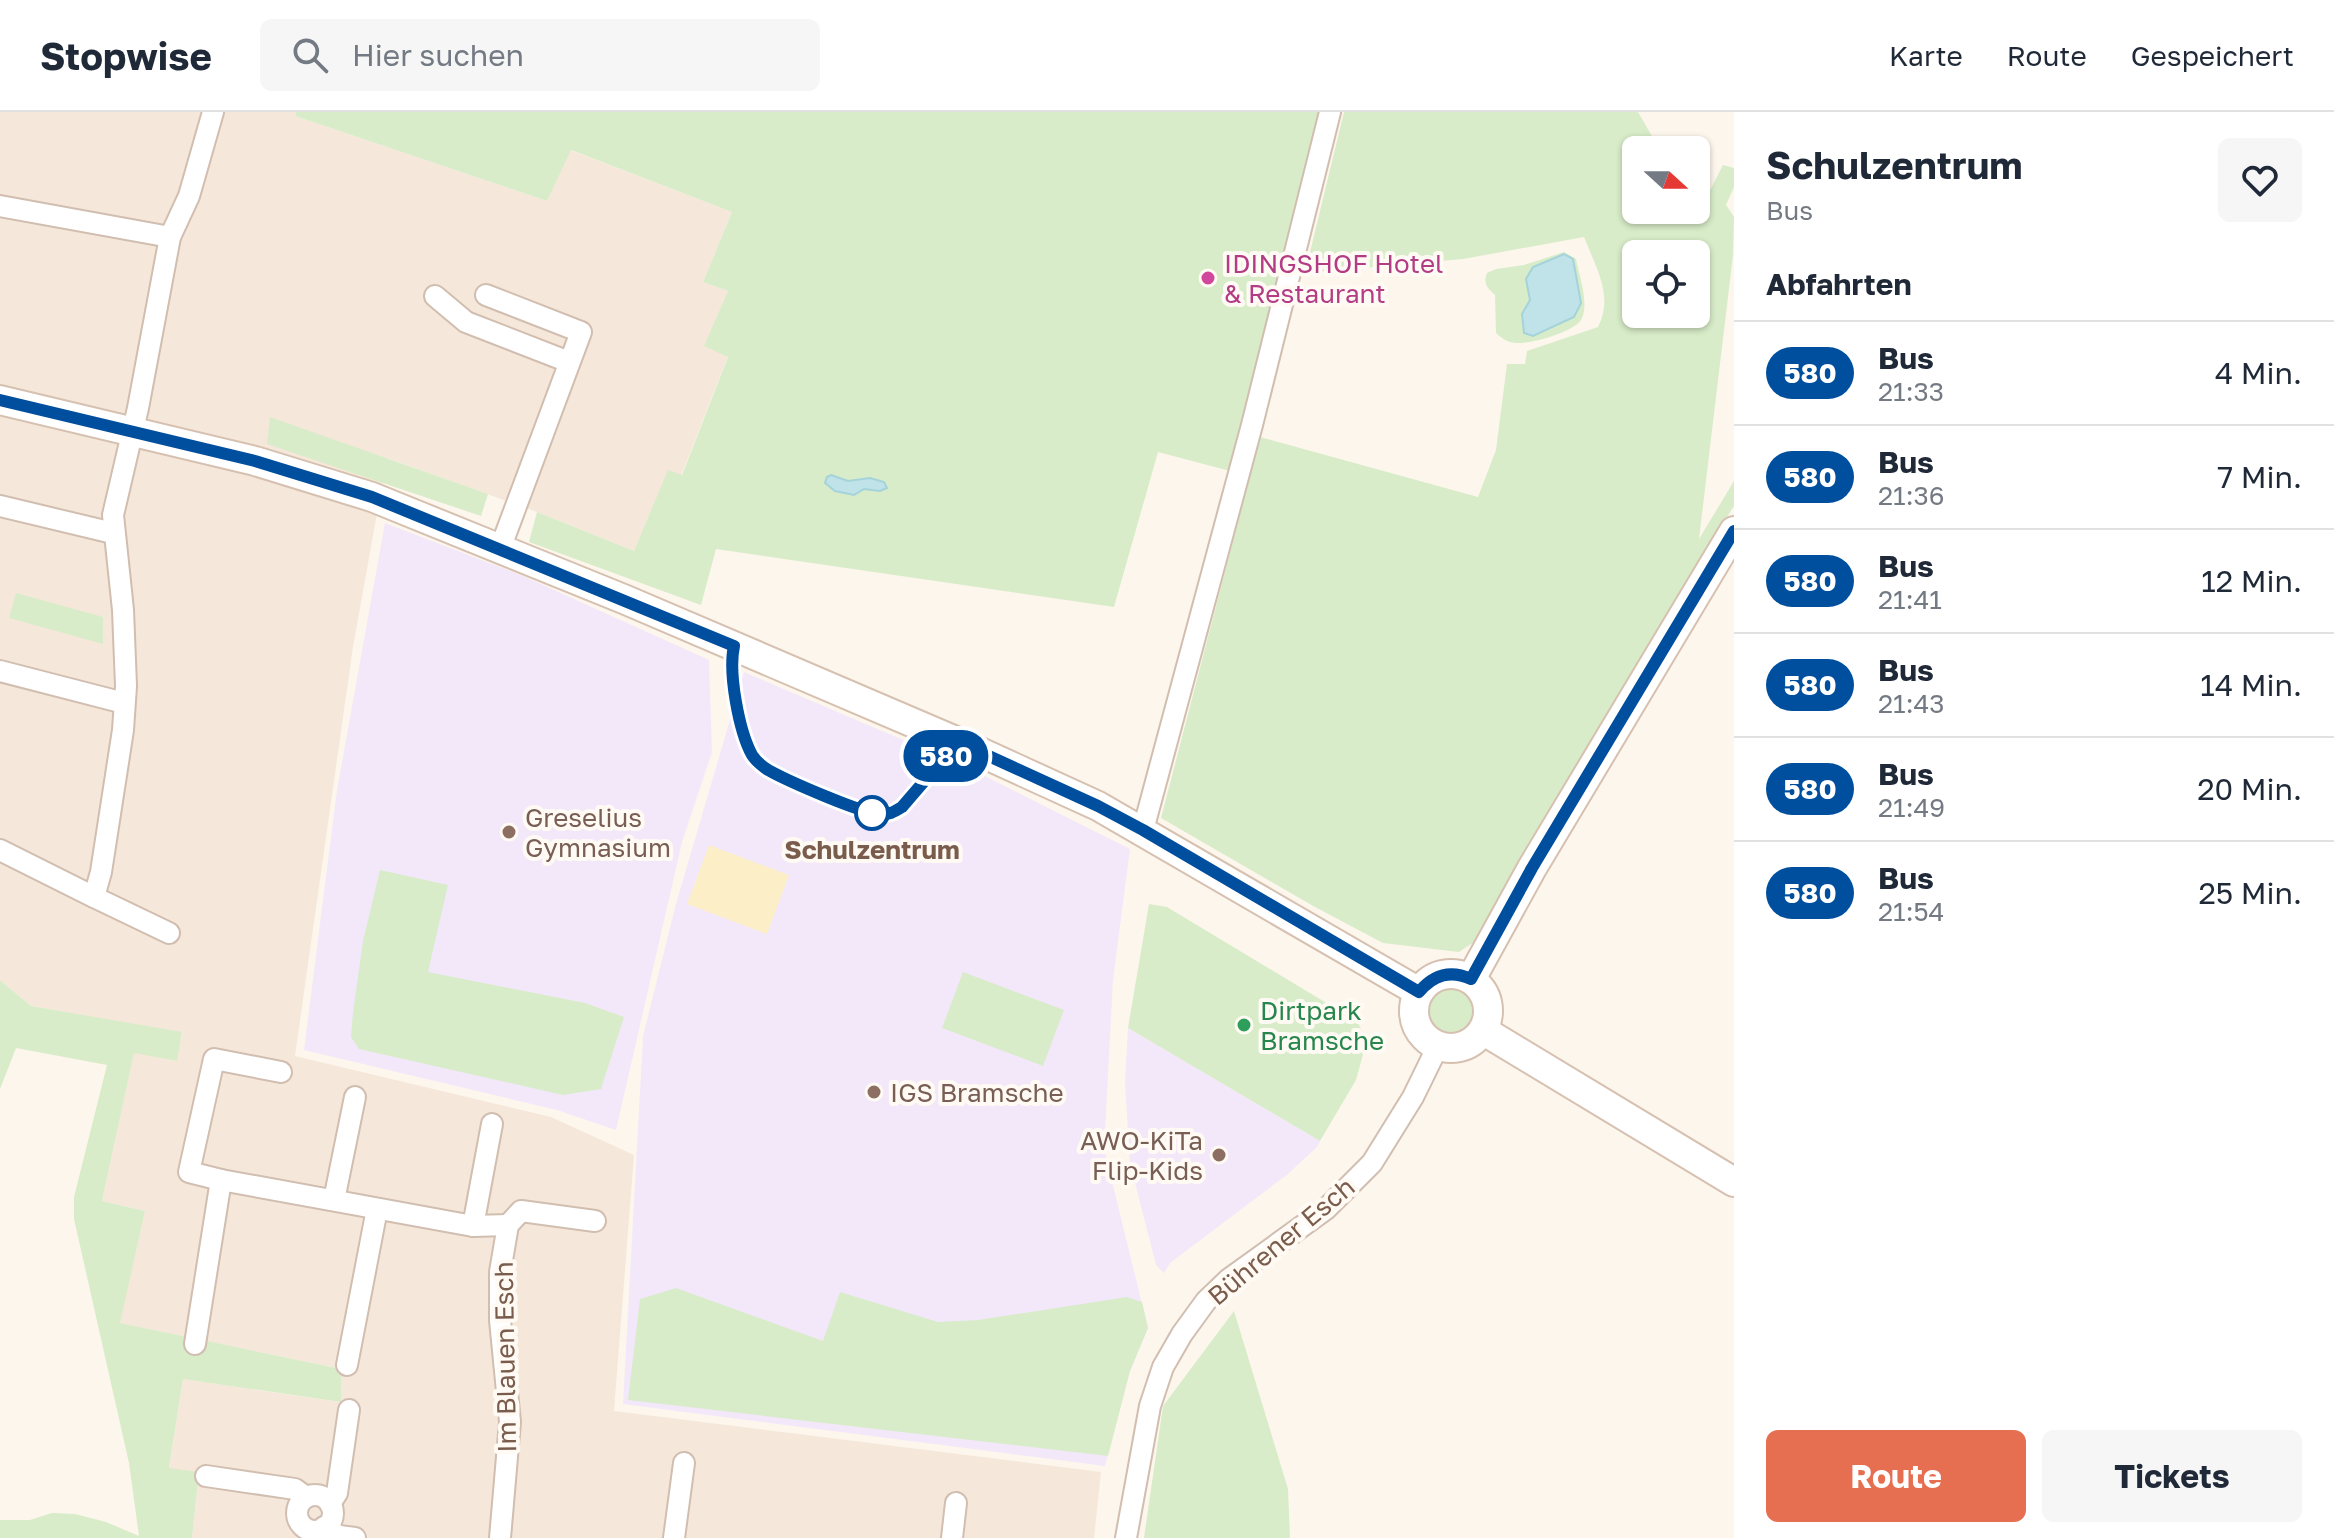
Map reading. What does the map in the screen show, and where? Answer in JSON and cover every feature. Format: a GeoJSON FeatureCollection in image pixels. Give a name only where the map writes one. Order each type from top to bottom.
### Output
{"type":"FeatureCollection","features":[{"type":"Feature","properties":{"kind":"street"},"geometry":{"type":"LineString","coordinates":[[94,897],[116,778],[126,686],[123,610],[113,515],[133,432],[170,237],[189,196],[213,112]]}},
{"type":"Feature","properties":{"kind":"street"},"geometry":{"type":"LineString","coordinates":[[1143,830],[1252,425],[1330,112]]}},
{"type":"Feature","properties":{"kind":"street"},"geometry":{"type":"LineString","coordinates":[[0,206],[170,237]]}},
{"type":"Feature","properties":{"kind":"street"},"geometry":{"type":"LineString","coordinates":[[486,295],[581,332],[500,549]]}},
{"type":"Feature","properties":{"kind":"street"},"geometry":{"type":"LineString","coordinates":[[435,296],[466,322],[569,362]]}},
{"type":"Feature","properties":{"kind":"street"},"geometry":{"type":"LineString","coordinates":[[0,400],[255,461],[372,497],[500,549],[958,742],[1098,806],[1419,992]]}},
{"type":"Feature","properties":{"kind":"street"},"geometry":{"type":"LineString","coordinates":[[0,506],[113,533]]}},
{"type":"Feature","properties":{"kind":"street"},"geometry":{"type":"LineString","coordinates":[[1471,979],[1532,868],[1734,531]]}},
{"type":"Feature","properties":{"kind":"street"},"geometry":{"type":"LineString","coordinates":[[0,671],[124,703]]}},
{"type":"Feature","properties":{"kind":"street"},"geometry":{"type":"LineString","coordinates":[[0,850],[169,933]]}},
{"type":"Feature","properties":{"kind":"street"},"geometry":{"type":"LineString","coordinates":[[1443,974],[1463,975],[1471,979],[1486,997],[1488,1020],[1484,1031],[1464,1047],[1452,1049],[1438,1046],[1422,1034],[1416,1024],[1414,1013],[1419,992],[1433,978],[1443,974]]}},
{"type":"Feature","properties":{"kind":"street"},"geometry":{"type":"LineString","coordinates":[[1484,1031],[1734,1182]]}},
{"type":"Feature","properties":{"kind":"street","name":"Bührener Esch"},"geometry":{"type":"LineString","coordinates":[[1126,1538],[1150,1406],[1163,1367],[1182,1334],[1206,1301],[1229,1279],[1326,1209],[1372,1163],[1413,1097],[1438,1046]]}},
{"type":"Feature","properties":{"kind":"street","name":"Im Blauen Esch"},"geometry":{"type":"LineString","coordinates":[[281,1072],[214,1059],[189,1172],[473,1226],[508,1225]]}},
{"type":"Feature","properties":{"kind":"street"},"geometry":{"type":"LineString","coordinates":[[334,1200],[355,1097]]}},
{"type":"Feature","properties":{"kind":"street","name":"Im Blauen Esch"},"geometry":{"type":"LineString","coordinates":[[473,1226],[492,1124]]}},
{"type":"Feature","properties":{"kind":"street"},"geometry":{"type":"LineString","coordinates":[[195,1344],[221,1180]]}},
{"type":"Feature","properties":{"kind":"street"},"geometry":{"type":"LineString","coordinates":[[347,1365],[377,1209]]}},
{"type":"Feature","properties":{"kind":"street","name":"Im Blauen Esch"},"geometry":{"type":"LineString","coordinates":[[500,1538],[510,1422],[500,1320],[500,1272],[508,1225],[521,1211],[595,1221]]}},
{"type":"Feature","properties":{"kind":"street"},"geometry":{"type":"LineString","coordinates":[[330,1504],[337,1493],[349,1410]]}},
{"type":"Feature","properties":{"kind":"street"},"geometry":{"type":"LineString","coordinates":[[674,1538],[684,1463]]}},
{"type":"Feature","properties":{"kind":"street"},"geometry":{"type":"LineString","coordinates":[[206,1476],[295,1489],[306,1497],[321,1496],[330,1504],[332,1516],[324,1527],[296,1530],[297,1509],[306,1497]]}},
{"type":"Feature","properties":{"kind":"street"},"geometry":{"type":"LineString","coordinates":[[952,1538],[956,1503]]}},
{"type":"Feature","properties":{"kind":"street"},"geometry":{"type":"LineString","coordinates":[[324,1527],[339,1536],[355,1538]]}},
{"type":"Feature","properties":{"kind":"shaded area"},"geometry":{"type":"Polygon","coordinates":[[[0,112],[296,112],[295,116],[547,201],[570,150],[732,212],[703,282],[728,291],[705,345],[728,356],[681,476],[668,471],[634,551],[387,458],[353,647],[295,1056],[551,1117],[634,1155],[614,1411],[1101,1472],[1094,1538],[192,1538],[199,1473],[169,1469],[183,1379],[340,1402],[341,1369],[119,1323],[145,1211],[102,1201],[134,1052],[176,1061],[182,1033],[31,1006],[0,980],[0,112]]]}},
{"type":"Feature","properties":{"kind":"shaded area","name":"Greselius Gymnasium"},"geometry":{"type":"Polygon","coordinates":[[[385,523],[523,576],[709,660],[712,752],[682,842],[616,1130],[557,1110],[304,1050],[337,790],[385,523]]]}},
{"type":"Feature","properties":{"kind":"shaded area","name":"IGS Bramsche"},"geometry":{"type":"Polygon","coordinates":[[[744,672],[969,768],[1130,849],[1113,980],[1104,1149],[1148,1328],[1130,1371],[1105,1466],[623,1404],[643,1036],[676,904],[744,672]]]}},
{"type":"Feature","properties":{"kind":"shaded area","name":"AWO-KiTa Flip-Kids"},"geometry":{"type":"Polygon","coordinates":[[[1128,1028],[1320,1141],[1288,1174],[1170,1263],[1164,1273],[1156,1265],[1130,1163],[1125,1083],[1128,1028]]]}},
{"type":"Feature","properties":{"kind":"green space"},"geometry":{"type":"Polygon","coordinates":[[[296,112],[1323,112],[1234,472],[1158,452],[1114,607],[716,549],[701,605],[529,542],[537,512],[634,551],[668,470],[682,475],[728,357],[704,346],[728,291],[703,282],[732,212],[571,150],[547,201],[295,116],[296,112]]]}},
{"type":"Feature","properties":{"kind":"green space"},"geometry":{"type":"Polygon","coordinates":[[[1344,112],[1638,112],[1652,136],[1622,136],[1622,224],[1710,224],[1710,190],[1723,165],[1734,168],[1734,187],[1726,205],[1734,217],[1733,255],[1699,539],[1734,481],[1734,506],[1695,566],[1477,940],[1459,952],[1383,943],[1161,818],[1260,437],[1478,497],[1496,450],[1507,364],[1525,364],[1527,351],[1598,327],[1604,293],[1584,237],[1463,259],[1305,273],[1344,112]]]}},
{"type":"Feature","properties":{"kind":"green space"},"geometry":{"type":"Polygon","coordinates":[[[1564,252],[1576,259],[1584,306],[1577,324],[1552,336],[1524,343],[1508,341],[1496,333],[1495,295],[1486,285],[1487,273],[1564,252]],[[1526,279],[1530,300],[1574,317],[1526,279]]]}},
{"type":"Feature","properties":{"kind":"green space"},"geometry":{"type":"Polygon","coordinates":[[[270,417],[488,494],[481,516],[267,444],[270,417]]]}},
{"type":"Feature","properties":{"kind":"green space"},"geometry":{"type":"Polygon","coordinates":[[[16,593],[103,617],[103,644],[9,618],[16,593]]]}},
{"type":"Feature","properties":{"kind":"green space"},"geometry":{"type":"Polygon","coordinates":[[[380,870],[448,885],[428,972],[585,1003],[624,1017],[601,1089],[563,1095],[359,1049],[351,1037],[353,1012],[363,941],[380,870]]]}},
{"type":"Feature","properties":{"kind":"green space","name":"Dirtpark Bramsche"},"geometry":{"type":"Polygon","coordinates":[[[1149,904],[1167,907],[1358,1022],[1366,1043],[1356,1080],[1320,1141],[1128,1028],[1149,904]]]}},
{"type":"Feature","properties":{"kind":"green space"},"geometry":{"type":"Polygon","coordinates":[[[963,972],[1064,1010],[1043,1066],[942,1028],[963,972]]]}},
{"type":"Feature","properties":{"kind":"green space"},"geometry":{"type":"Polygon","coordinates":[[[0,980],[31,1006],[182,1032],[177,1061],[134,1053],[102,1201],[145,1211],[120,1323],[341,1369],[341,1402],[183,1379],[169,1468],[199,1472],[192,1538],[0,1538],[0,1520],[30,1520],[52,1513],[75,1514],[106,1522],[139,1536],[129,1463],[74,1219],[74,1197],[107,1065],[16,1048],[0,1089],[0,980]]]}},
{"type":"Feature","properties":{"kind":"green space"},"geometry":{"type":"Polygon","coordinates":[[[1452,984],[1471,992],[1479,1011],[1471,1030],[1452,1038],[1433,1030],[1425,1011],[1433,992],[1452,984]]]}},
{"type":"Feature","properties":{"kind":"green space"},"geometry":{"type":"Polygon","coordinates":[[[676,1288],[823,1341],[840,1292],[938,1322],[978,1320],[1127,1297],[1142,1302],[1148,1328],[1130,1371],[1108,1456],[628,1400],[640,1299],[676,1288]]]}},
{"type":"Feature","properties":{"kind":"green space"},"geometry":{"type":"Polygon","coordinates":[[[1234,1311],[1288,1489],[1290,1538],[1144,1538],[1163,1406],[1234,1311]]]}},
{"type":"Feature","properties":{"kind":"sand"},"geometry":{"type":"Polygon","coordinates":[[[709,845],[789,875],[767,934],[687,904],[709,845]]]}},
{"type":"Feature","properties":{"kind":"water"},"geometry":{"type":"Polygon","coordinates":[[[1564,254],[1573,259],[1581,303],[1574,317],[1533,336],[1524,333],[1522,314],[1530,300],[1526,279],[1533,267],[1564,254]]]}},
{"type":"Feature","properties":{"kind":"water"},"geometry":{"type":"Polygon","coordinates":[[[831,475],[848,481],[870,478],[884,482],[887,488],[880,491],[864,489],[854,495],[835,491],[825,483],[831,475]]]}},
{"type":"Feature","properties":{"kind":"bus line","name":"580"},"geometry":{"type":"LineString","coordinates":[[0,400],[255,461],[372,497],[626,600],[734,646],[732,683],[738,711],[752,754],[769,771],[872,813],[890,814],[902,807],[958,742],[1143,830],[1419,992],[1433,978],[1443,974],[1463,975],[1471,979],[1532,868],[1734,531]]}},
{"type":"Feature","properties":{"kind":"place","name":"IDINGSHOF Hotel & Restaurant"},"geometry":{"type":"Point","coordinates":[1208,278]}},
{"type":"Feature","properties":{"kind":"place","name":"Schulzentrum"},"geometry":{"type":"Point","coordinates":[872,813]}},
{"type":"Feature","properties":{"kind":"place","name":"Greselius Gymnasium"},"geometry":{"type":"Point","coordinates":[509,832]}},
{"type":"Feature","properties":{"kind":"place","name":"Dirtpark Bramsche"},"geometry":{"type":"Point","coordinates":[1244,1025]}},
{"type":"Feature","properties":{"kind":"place","name":"IGS Bramsche"},"geometry":{"type":"Point","coordinates":[874,1092]}},
{"type":"Feature","properties":{"kind":"place","name":"AWO-KiTa Flip-Kids"},"geometry":{"type":"Point","coordinates":[1219,1155]}}]}
